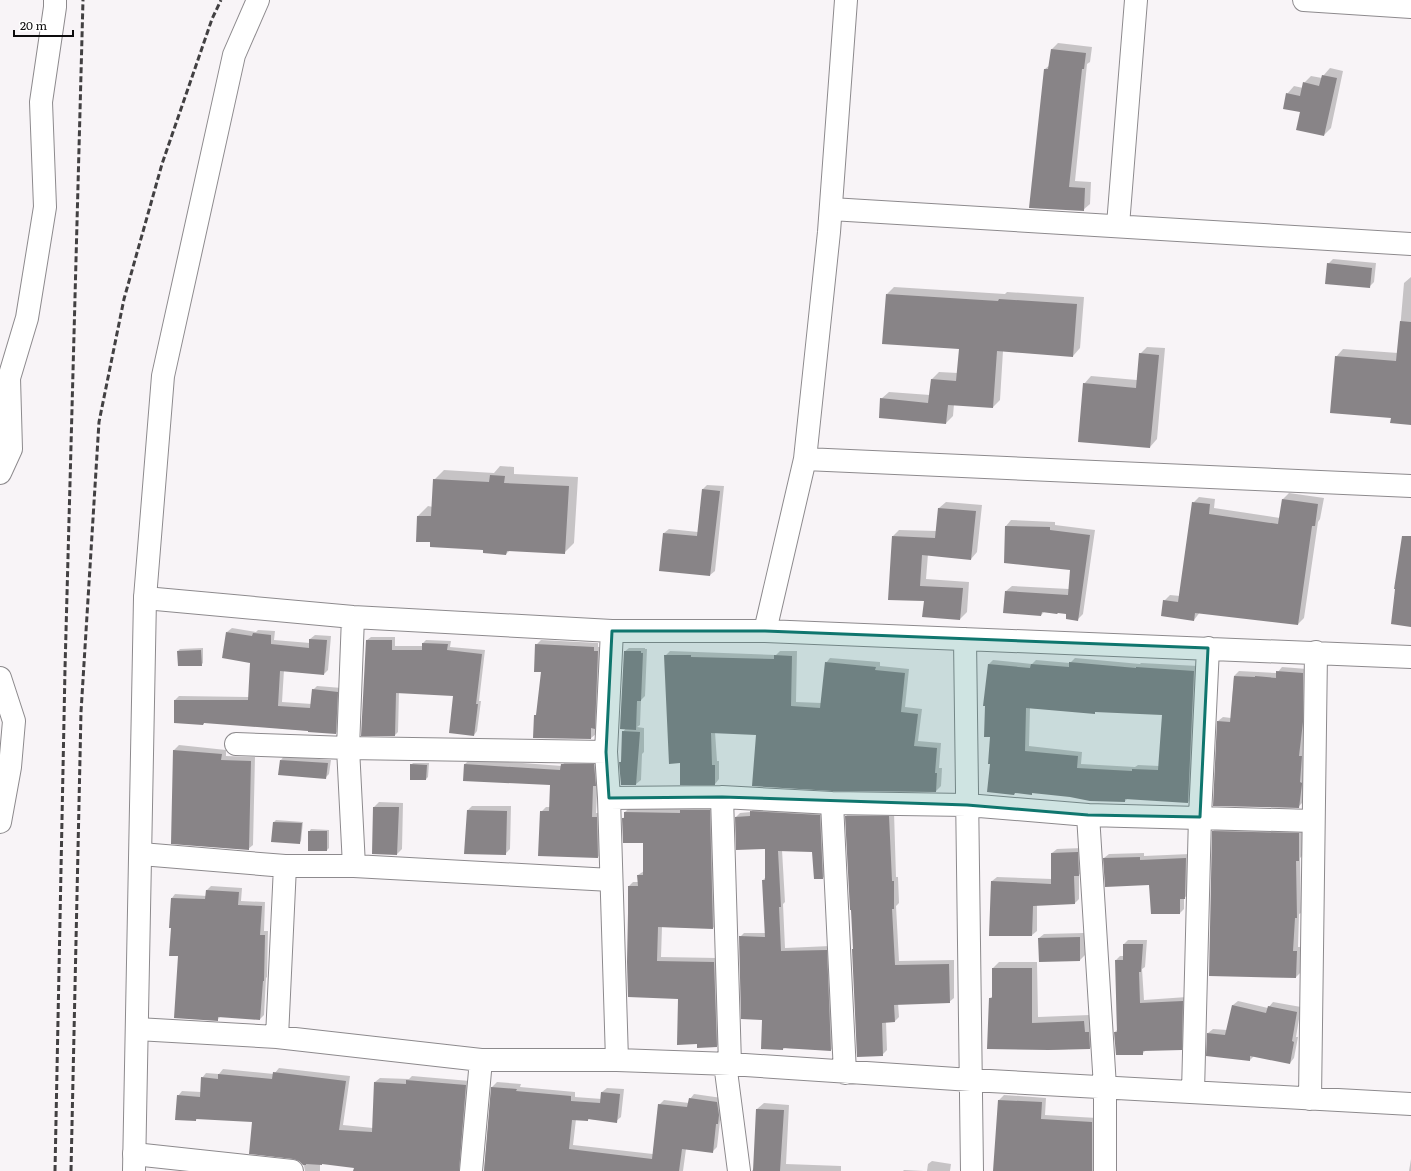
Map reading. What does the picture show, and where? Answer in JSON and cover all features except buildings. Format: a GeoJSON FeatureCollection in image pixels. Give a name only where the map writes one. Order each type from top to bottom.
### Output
{"type":"FeatureCollection","features":[{"type":"Feature","properties":{"kind":"street"},"geometry":{"type":"LineString","coordinates":[[0,473],[11,449],[9,378],[27,318],[45,207],[41,102],[55,0]]}},
{"type":"Feature","properties":{"kind":"street"},"geometry":{"type":"LineString","coordinates":[[258,0],[234,55],[163,376],[145,598],[134,1163],[292,1171]]}},
{"type":"Feature","properties":{"kind":"street"},"geometry":{"type":"LineString","coordinates":[[765,631],[805,459],[831,208],[846,0]]}},
{"type":"Feature","properties":{"kind":"street"},"geometry":{"type":"LineString","coordinates":[[1118,225],[1136,0]]}},
{"type":"Feature","properties":{"kind":"street"},"geometry":{"type":"LineString","coordinates":[[1304,0],[1411,7]]}},
{"type":"Feature","properties":{"kind":"street"},"geometry":{"type":"LineString","coordinates":[[831,208],[1411,244]]}},
{"type":"Feature","properties":{"kind":"street"},"geometry":{"type":"LineString","coordinates":[[805,459],[1411,486]]}},
{"type":"Feature","properties":{"kind":"street"},"geometry":{"type":"LineString","coordinates":[[145,598],[353,617],[612,631],[765,631],[1411,657]]}},
{"type":"Feature","properties":{"kind":"street"},"geometry":{"type":"LineString","coordinates":[[353,617],[348,748],[354,866]]}},
{"type":"Feature","properties":{"kind":"street"},"geometry":{"type":"LineString","coordinates":[[612,631],[606,752],[609,798],[617,1060]]}},
{"type":"Feature","properties":{"kind":"street"},"geometry":{"type":"LineString","coordinates":[[965,639],[972,1171]]}},
{"type":"Feature","properties":{"kind":"street"},"geometry":{"type":"LineString","coordinates":[[1193,1092],[1200,817],[1208,648]]}},
{"type":"Feature","properties":{"kind":"street"},"geometry":{"type":"LineString","coordinates":[[1310,1099],[1316,652]]}},
{"type":"Feature","properties":{"kind":"street"},"geometry":{"type":"LineString","coordinates":[[0,678],[14,721],[10,767],[0,822]]}},
{"type":"Feature","properties":{"kind":"street"},"geometry":{"type":"LineString","coordinates":[[236,744],[348,748],[606,752]]}},
{"type":"Feature","properties":{"kind":"street"},"geometry":{"type":"LineString","coordinates":[[609,798],[722,797],[832,803],[967,805],[1088,814],[1313,821]]}},
{"type":"Feature","properties":{"kind":"street"},"geometry":{"type":"LineString","coordinates":[[722,797],[730,1064],[726,1071],[739,1171]]}},
{"type":"Feature","properties":{"kind":"street"},"geometry":{"type":"LineString","coordinates":[[832,803],[845,1073]]}},
{"type":"Feature","properties":{"kind":"street"},"geometry":{"type":"LineString","coordinates":[[1088,814],[1105,1088],[1105,1171]]}},
{"type":"Feature","properties":{"kind":"street"},"geometry":{"type":"LineString","coordinates":[[141,854],[285,866],[354,866],[611,880]]}},
{"type":"Feature","properties":{"kind":"street"},"geometry":{"type":"LineString","coordinates":[[278,1037],[285,866]]}},
{"type":"Feature","properties":{"kind":"street"},"geometry":{"type":"LineString","coordinates":[[136,1029],[278,1037],[481,1060],[617,1060],[730,1064],[845,1073],[1411,1104]]}},
{"type":"Feature","properties":{"kind":"street"},"geometry":{"type":"LineString","coordinates":[[471,1171],[481,1060]]}},
{"type":"Feature","properties":{"kind":"highlighted area"},"geometry":{"type":"Polygon","coordinates":[[[612,631],[765,631],[1208,648],[1200,817],[1088,815],[967,805],[722,797],[609,798],[606,752],[612,631]]]}},
{"type":"Feature","properties":{"kind":"railway"},"geometry":{"type":"LineString","coordinates":[[55,1171],[65,669],[83,0]]}},
{"type":"Feature","properties":{"kind":"railway"},"geometry":{"type":"LineString","coordinates":[[71,1171],[81,712],[99,422],[124,299],[162,164],[212,19],[221,0]]}}]}
